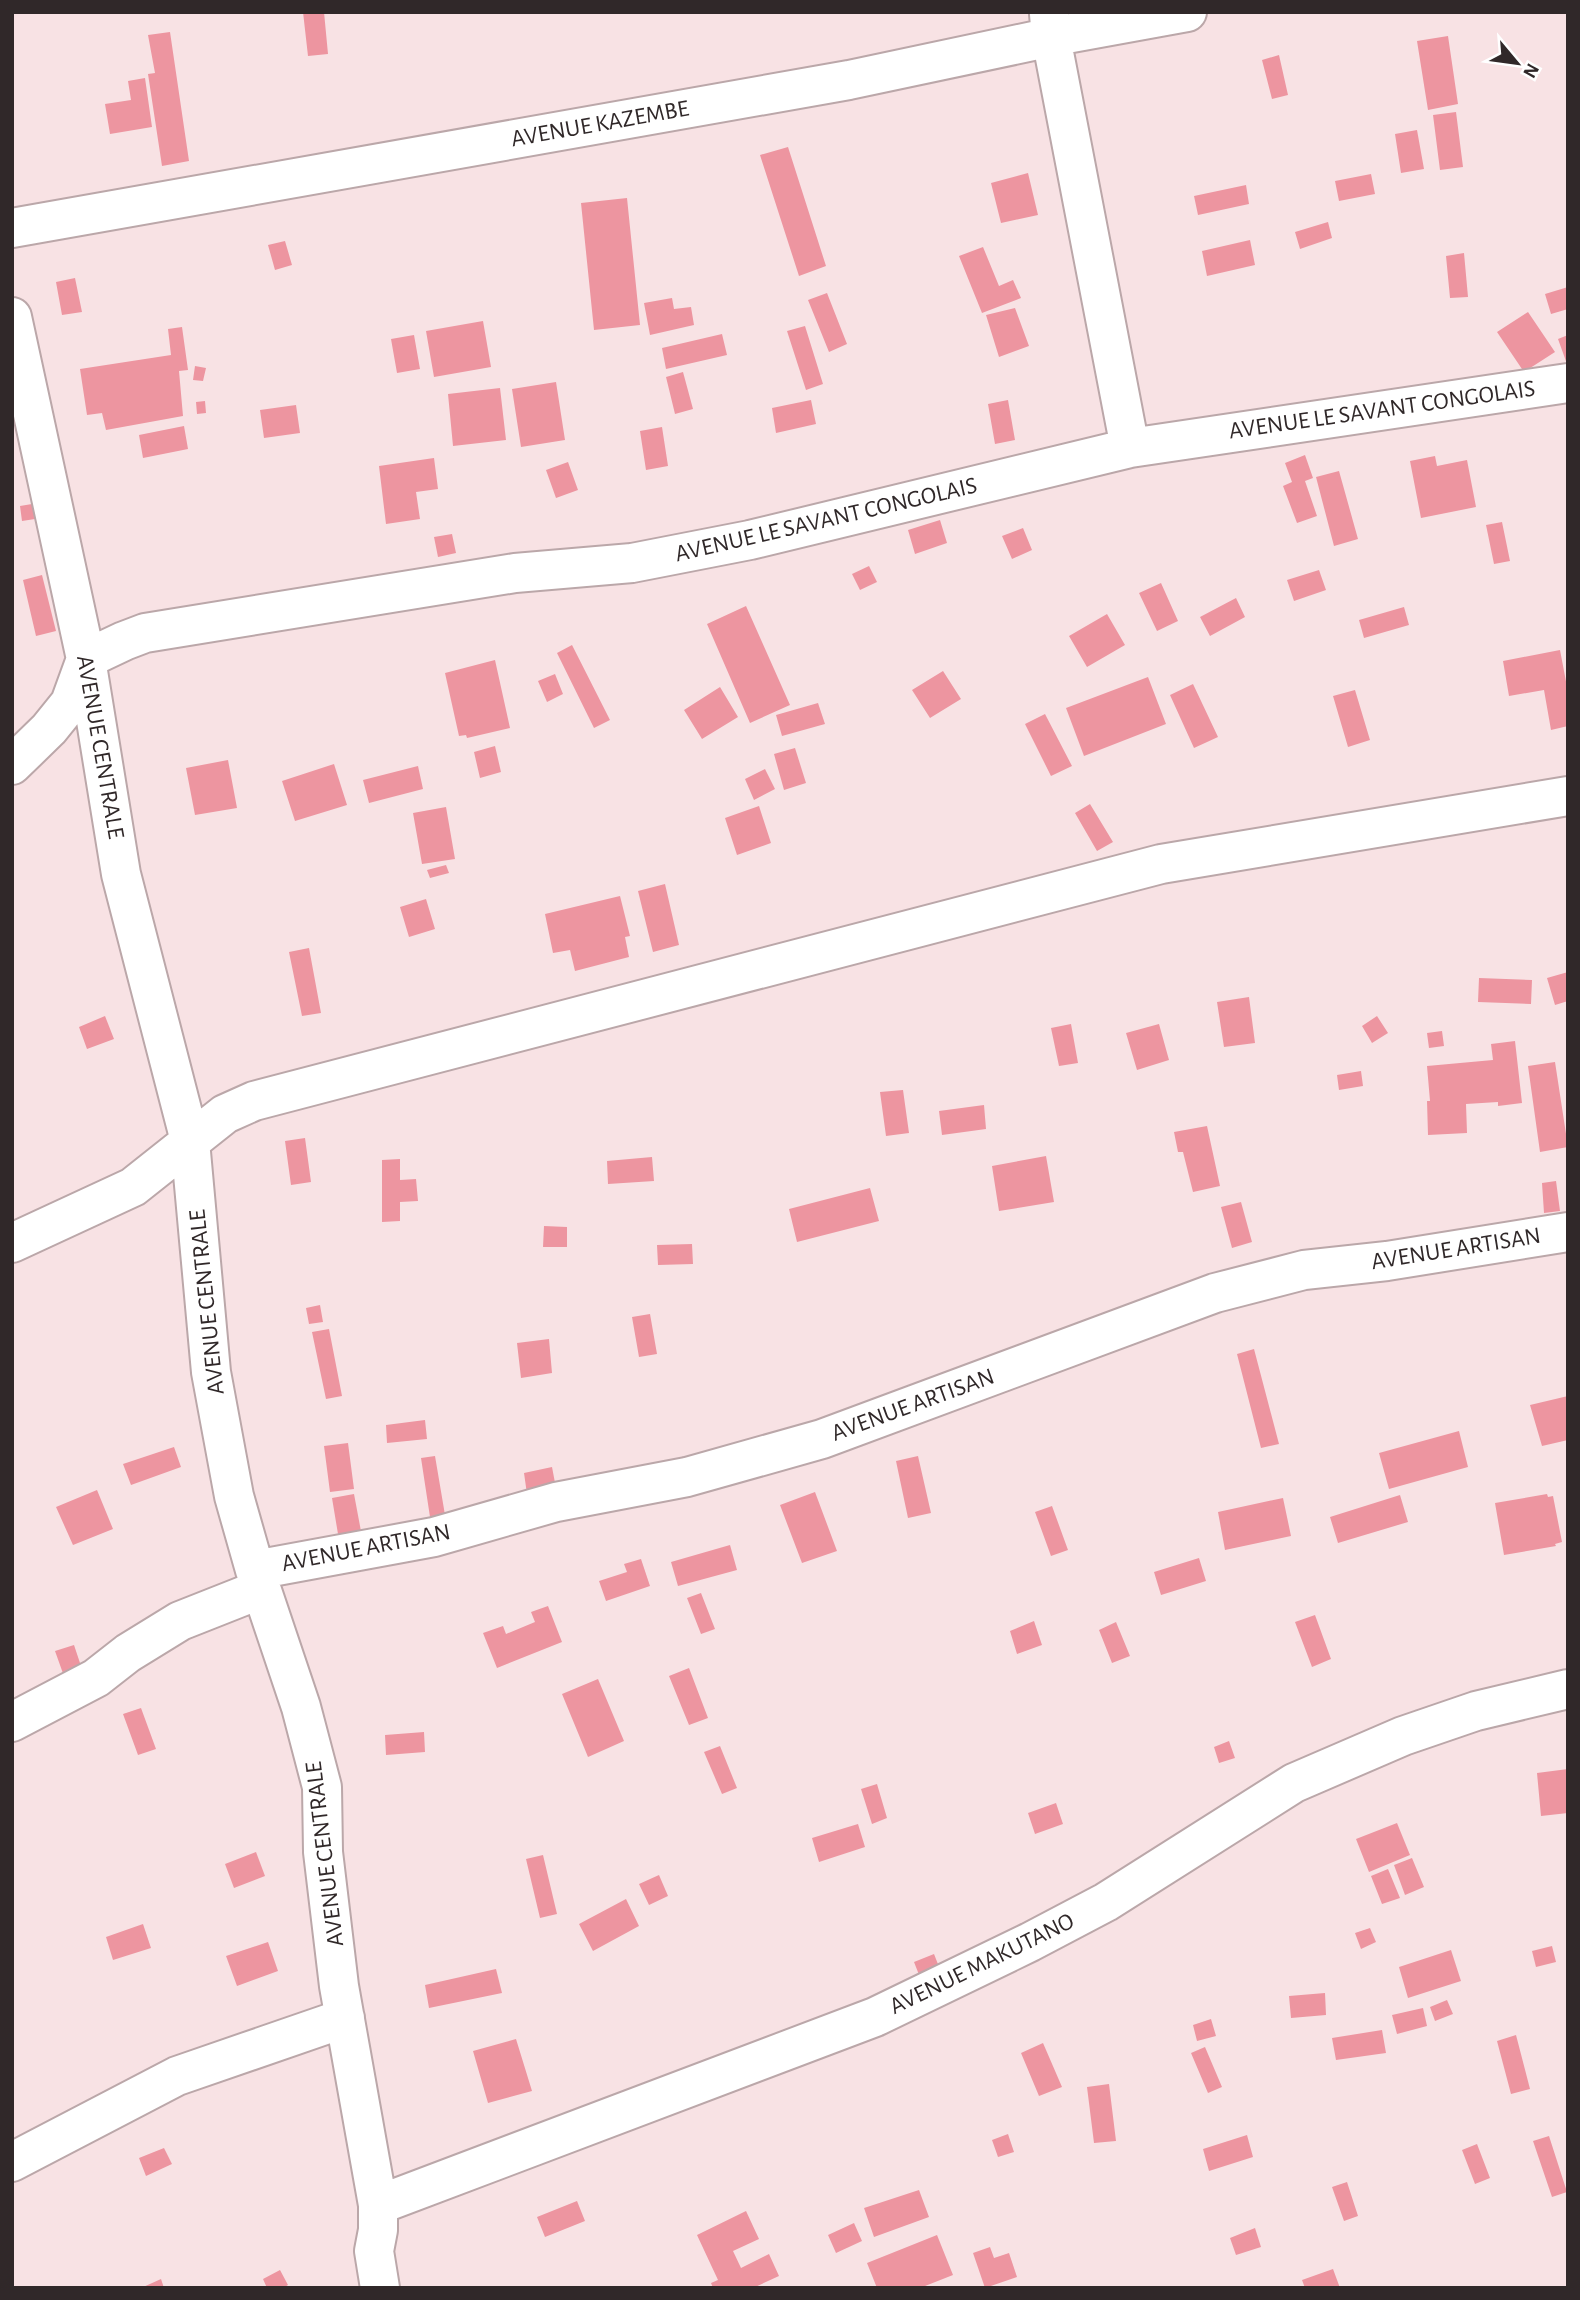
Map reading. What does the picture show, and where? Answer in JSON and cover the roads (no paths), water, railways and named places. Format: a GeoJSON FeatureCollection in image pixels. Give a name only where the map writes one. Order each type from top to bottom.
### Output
{"type":"FeatureCollection","features":[{"type":"Feature","properties":{"kind":"street","name":"AVENUE KAZEMBE"},"geometry":{"type":"LineString","coordinates":[[12,228],[849,80],[1050,25],[1187,12]]}},
{"type":"Feature","properties":{"kind":"street"},"geometry":{"type":"LineString","coordinates":[[1050,25],[1130,448]]}},
{"type":"Feature","properties":{"kind":"street","name":"AVENUE CENTRALE"},"geometry":{"type":"LineString","coordinates":[[12,317],[86,659],[121,874],[190,1141],[211,1372],[234,1496],[258,1580],[301,1707],[321,1787],[323,1852],[339,1986],[378,2206],[378,2230],[374,2251],[380,2288]]}},
{"type":"Feature","properties":{"kind":"street","name":"AVENUE LE SAVANT CONGOLAIS"},"geometry":{"type":"LineString","coordinates":[[86,659],[145,633],[515,573],[632,563],[750,540],[1130,448],[1568,383]]}},
{"type":"Feature","properties":{"kind":"street"},"geometry":{"type":"LineString","coordinates":[[12,765],[49,729],[70,703],[86,659]]}},
{"type":"Feature","properties":{"kind":"street"},"geometry":{"type":"LineString","coordinates":[[12,1244],[134,1187],[226,1114],[254,1101],[1161,864],[1568,796]]}},
{"type":"Feature","properties":{"kind":"street","name":"AVENUE ARTISAN"},"geometry":{"type":"LineString","coordinates":[[12,1722],[96,1678],[128,1653],[180,1621],[258,1580],[434,1537],[556,1502],[687,1476],[822,1439],[1215,1293],[1304,1270],[1387,1261],[1568,1232]]}},
{"type":"Feature","properties":{"kind":"street","name":"AVENUE MAKUTANO"},"geometry":{"type":"LineString","coordinates":[[378,2206],[875,2017],[1106,1902],[1294,1783],[1403,1736],[1476,1711],[1568,1689]]}},
{"type":"Feature","properties":{"kind":"street"},"geometry":{"type":"LineString","coordinates":[[12,2162],[177,2076],[345,2018]]}}]}
